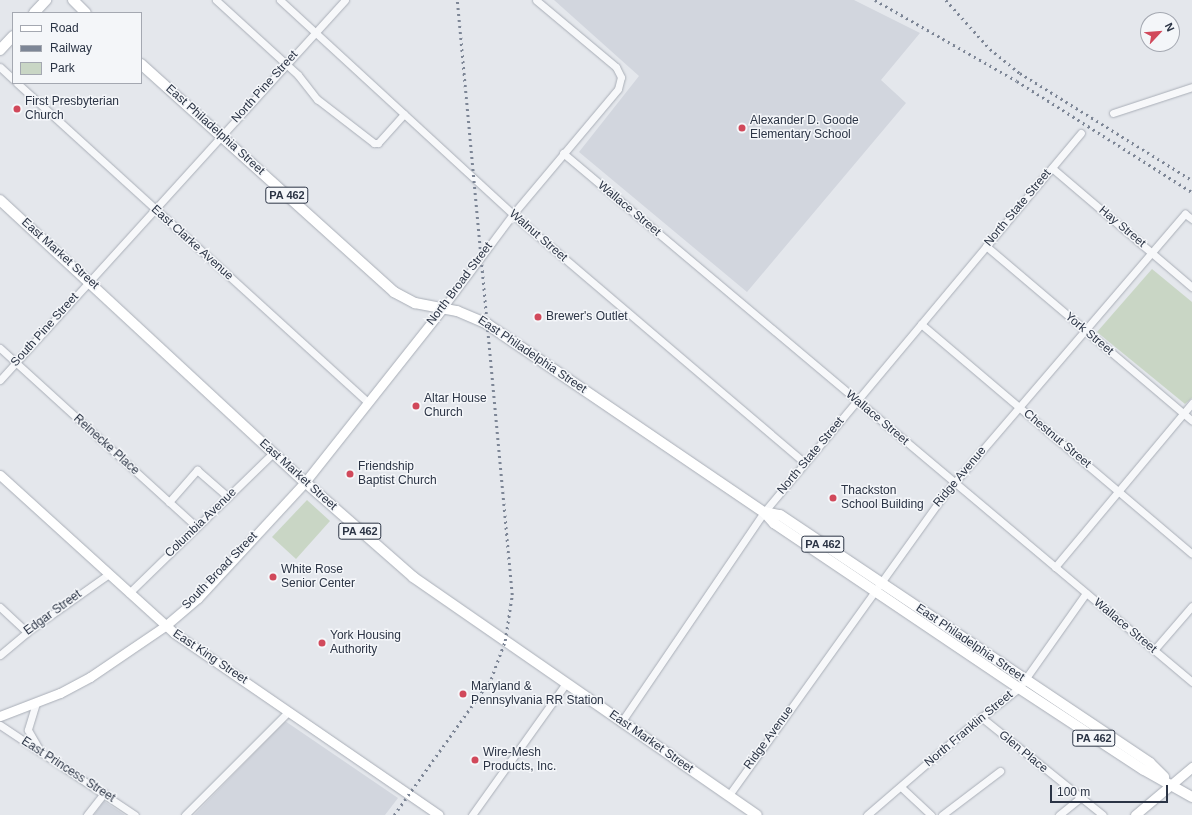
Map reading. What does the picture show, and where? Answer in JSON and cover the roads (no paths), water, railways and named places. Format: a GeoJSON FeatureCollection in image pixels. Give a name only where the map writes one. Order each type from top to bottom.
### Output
{"type":"FeatureCollection","features":[{"type":"Feature","properties":{"kind":"main road"},"geometry":{"type":"LineString","coordinates":[[35,12],[46,0]]}},
{"type":"Feature","properties":{"kind":"main road"},"geometry":{"type":"LineString","coordinates":[[73,0],[85,12]]}},
{"type":"Feature","properties":{"kind":"main road"},"geometry":{"type":"LineString","coordinates":[[0,50],[12,37]]}},
{"type":"Feature","properties":{"kind":"main road","name":"East Philadelphia Street"},"geometry":{"type":"LineString","coordinates":[[142,65],[394,292],[415,303],[457,311],[488,324],[764,512],[774,523],[877,587],[1022,684],[1150,763],[1172,784],[1192,797]]}},
{"type":"Feature","properties":{"kind":"main road","name":"East Market Street"},"geometry":{"type":"LineString","coordinates":[[0,200],[89,280],[273,453],[413,577],[757,815]]}},
{"type":"Feature","properties":{"kind":"street"},"geometry":{"type":"LineString","coordinates":[[216,0],[286,64],[317,99],[376,143],[404,114]]}},
{"type":"Feature","properties":{"kind":"street","name":"Walnut Street"},"geometry":{"type":"LineString","coordinates":[[280,0],[513,214],[805,463]]}},
{"type":"Feature","properties":{"kind":"street","name":"North Pine Street"},"geometry":{"type":"LineString","coordinates":[[89,280],[346,0]]}},
{"type":"Feature","properties":{"kind":"street","name":"North Broad Street"},"geometry":{"type":"LineString","coordinates":[[305,482],[443,308],[513,214],[618,89],[620,77],[616,67],[536,0]]}},
{"type":"Feature","properties":{"kind":"street"},"geometry":{"type":"LineString","coordinates":[[0,67],[12,78]]}},
{"type":"Feature","properties":{"kind":"street","name":"East Clarke Avenue"},"geometry":{"type":"LineString","coordinates":[[18,84],[368,402]]}},
{"type":"Feature","properties":{"kind":"street"},"geometry":{"type":"LineString","coordinates":[[1113,113],[1192,86]]}},
{"type":"Feature","properties":{"kind":"street","name":"North State Street"},"geometry":{"type":"LineString","coordinates":[[622,721],[764,512],[1081,133]]}},
{"type":"Feature","properties":{"kind":"street","name":"Wallace Street"},"geometry":{"type":"LineString","coordinates":[[563,153],[1192,682]]}},
{"type":"Feature","properties":{"kind":"street","name":"Hay Street"},"geometry":{"type":"LineString","coordinates":[[1052,168],[1192,287]]}},
{"type":"Feature","properties":{"kind":"street","name":"Ridge Avenue"},"geometry":{"type":"LineString","coordinates":[[729,795],[877,587],[954,482],[1185,214],[1192,220]]}},
{"type":"Feature","properties":{"kind":"street","name":"York Street"},"geometry":{"type":"LineString","coordinates":[[986,246],[1192,421]]}},
{"type":"Feature","properties":{"kind":"street","name":"South Pine Street"},"geometry":{"type":"LineString","coordinates":[[0,380],[89,280]]}},
{"type":"Feature","properties":{"kind":"street","name":"Chestnut Street"},"geometry":{"type":"LineString","coordinates":[[921,324],[1192,554]]}},
{"type":"Feature","properties":{"kind":"street","name":"Reinecke Place"},"geometry":{"type":"LineString","coordinates":[[0,348],[197,527]]}},
{"type":"Feature","properties":{"kind":"street"},"geometry":{"type":"LineString","coordinates":[[1055,567],[1192,403]]}},
{"type":"Feature","properties":{"kind":"street","name":"Columbia Avenue"},"geometry":{"type":"LineString","coordinates":[[129,593],[273,453]]}},
{"type":"Feature","properties":{"kind":"street"},"geometry":{"type":"LineString","coordinates":[[169,502],[197,470],[228,497]]}},
{"type":"Feature","properties":{"kind":"street","name":"East King Street"},"geometry":{"type":"LineString","coordinates":[[0,475],[165,626],[439,815]]}},
{"type":"Feature","properties":{"kind":"street","name":"South Broad Street"},"geometry":{"type":"LineString","coordinates":[[0,716],[36,703],[90,677],[165,626],[198,598],[305,482]]}},
{"type":"Feature","properties":{"kind":"street","name":"Edgar Street"},"geometry":{"type":"LineString","coordinates":[[0,655],[27,632],[109,574]]}},
{"type":"Feature","properties":{"kind":"street","name":"North Franklin Street"},"geometry":{"type":"LineString","coordinates":[[867,815],[981,717],[1022,684],[1086,592]]}},
{"type":"Feature","properties":{"kind":"street"},"geometry":{"type":"LineString","coordinates":[[1154,650],[1192,606]]}},
{"type":"Feature","properties":{"kind":"street"},"geometry":{"type":"LineString","coordinates":[[0,607],[27,632]]}},
{"type":"Feature","properties":{"kind":"street"},"geometry":{"type":"LineString","coordinates":[[472,815],[566,683]]}},
{"type":"Feature","properties":{"kind":"street"},"geometry":{"type":"LineString","coordinates":[[36,703],[28,730],[43,754]]}},
{"type":"Feature","properties":{"kind":"street"},"geometry":{"type":"LineString","coordinates":[[185,815],[288,712]]}},
{"type":"Feature","properties":{"kind":"street","name":"Glen Place"},"geometry":{"type":"LineString","coordinates":[[981,717],[1103,815]]}},
{"type":"Feature","properties":{"kind":"street","name":"East Princess Street"},"geometry":{"type":"LineString","coordinates":[[0,725],[135,815]]}},
{"type":"Feature","properties":{"kind":"street"},"geometry":{"type":"LineString","coordinates":[[1135,815],[1192,767]]}},
{"type":"Feature","properties":{"kind":"street"},"geometry":{"type":"LineString","coordinates":[[942,815],[1000,771]]}},
{"type":"Feature","properties":{"kind":"street"},"geometry":{"type":"LineString","coordinates":[[901,787],[931,815]]}},
{"type":"Feature","properties":{"kind":"street"},"geometry":{"type":"LineString","coordinates":[[88,815],[104,793]]}},
{"type":"Feature","properties":{"kind":"street"},"geometry":{"type":"LineString","coordinates":[[1059,815],[1080,798]]}},
{"type":"Feature","properties":{"kind":"railway"},"geometry":{"type":"LineString","coordinates":[[394,815],[491,679],[505,641],[512,595],[457,0]]}},
{"type":"Feature","properties":{"kind":"railway"},"geometry":{"type":"LineString","coordinates":[[875,0],[1017,81],[1192,192]]}},
{"type":"Feature","properties":{"kind":"railway"},"geometry":{"type":"LineString","coordinates":[[946,0],[990,49],[1020,73],[1192,180]]}},
{"type":"Feature","properties":{"kind":"place","name":"First Presbyterian Church"},"geometry":{"type":"Point","coordinates":[17,109]}},
{"type":"Feature","properties":{"kind":"place","name":"Alexander D. Goode Elementary School"},"geometry":{"type":"Point","coordinates":[742,128]}},
{"type":"Feature","properties":{"kind":"place","name":"Brewer's Outlet"},"geometry":{"type":"Point","coordinates":[538,317]}},
{"type":"Feature","properties":{"kind":"place","name":"Altar House Church"},"geometry":{"type":"Point","coordinates":[416,406]}},
{"type":"Feature","properties":{"kind":"place","name":"Friendship Baptist Church"},"geometry":{"type":"Point","coordinates":[350,474]}},
{"type":"Feature","properties":{"kind":"place","name":"Thackston School Building"},"geometry":{"type":"Point","coordinates":[833,498]}},
{"type":"Feature","properties":{"kind":"place","name":"White Rose Senior Center"},"geometry":{"type":"Point","coordinates":[273,577]}},
{"type":"Feature","properties":{"kind":"place","name":"York Housing Authority"},"geometry":{"type":"Point","coordinates":[322,643]}},
{"type":"Feature","properties":{"kind":"place","name":"Maryland & Pennsylvania RR Station"},"geometry":{"type":"Point","coordinates":[463,694]}},
{"type":"Feature","properties":{"kind":"place","name":"Wire-Mesh Products, Inc."},"geometry":{"type":"Point","coordinates":[475,760]}}]}
